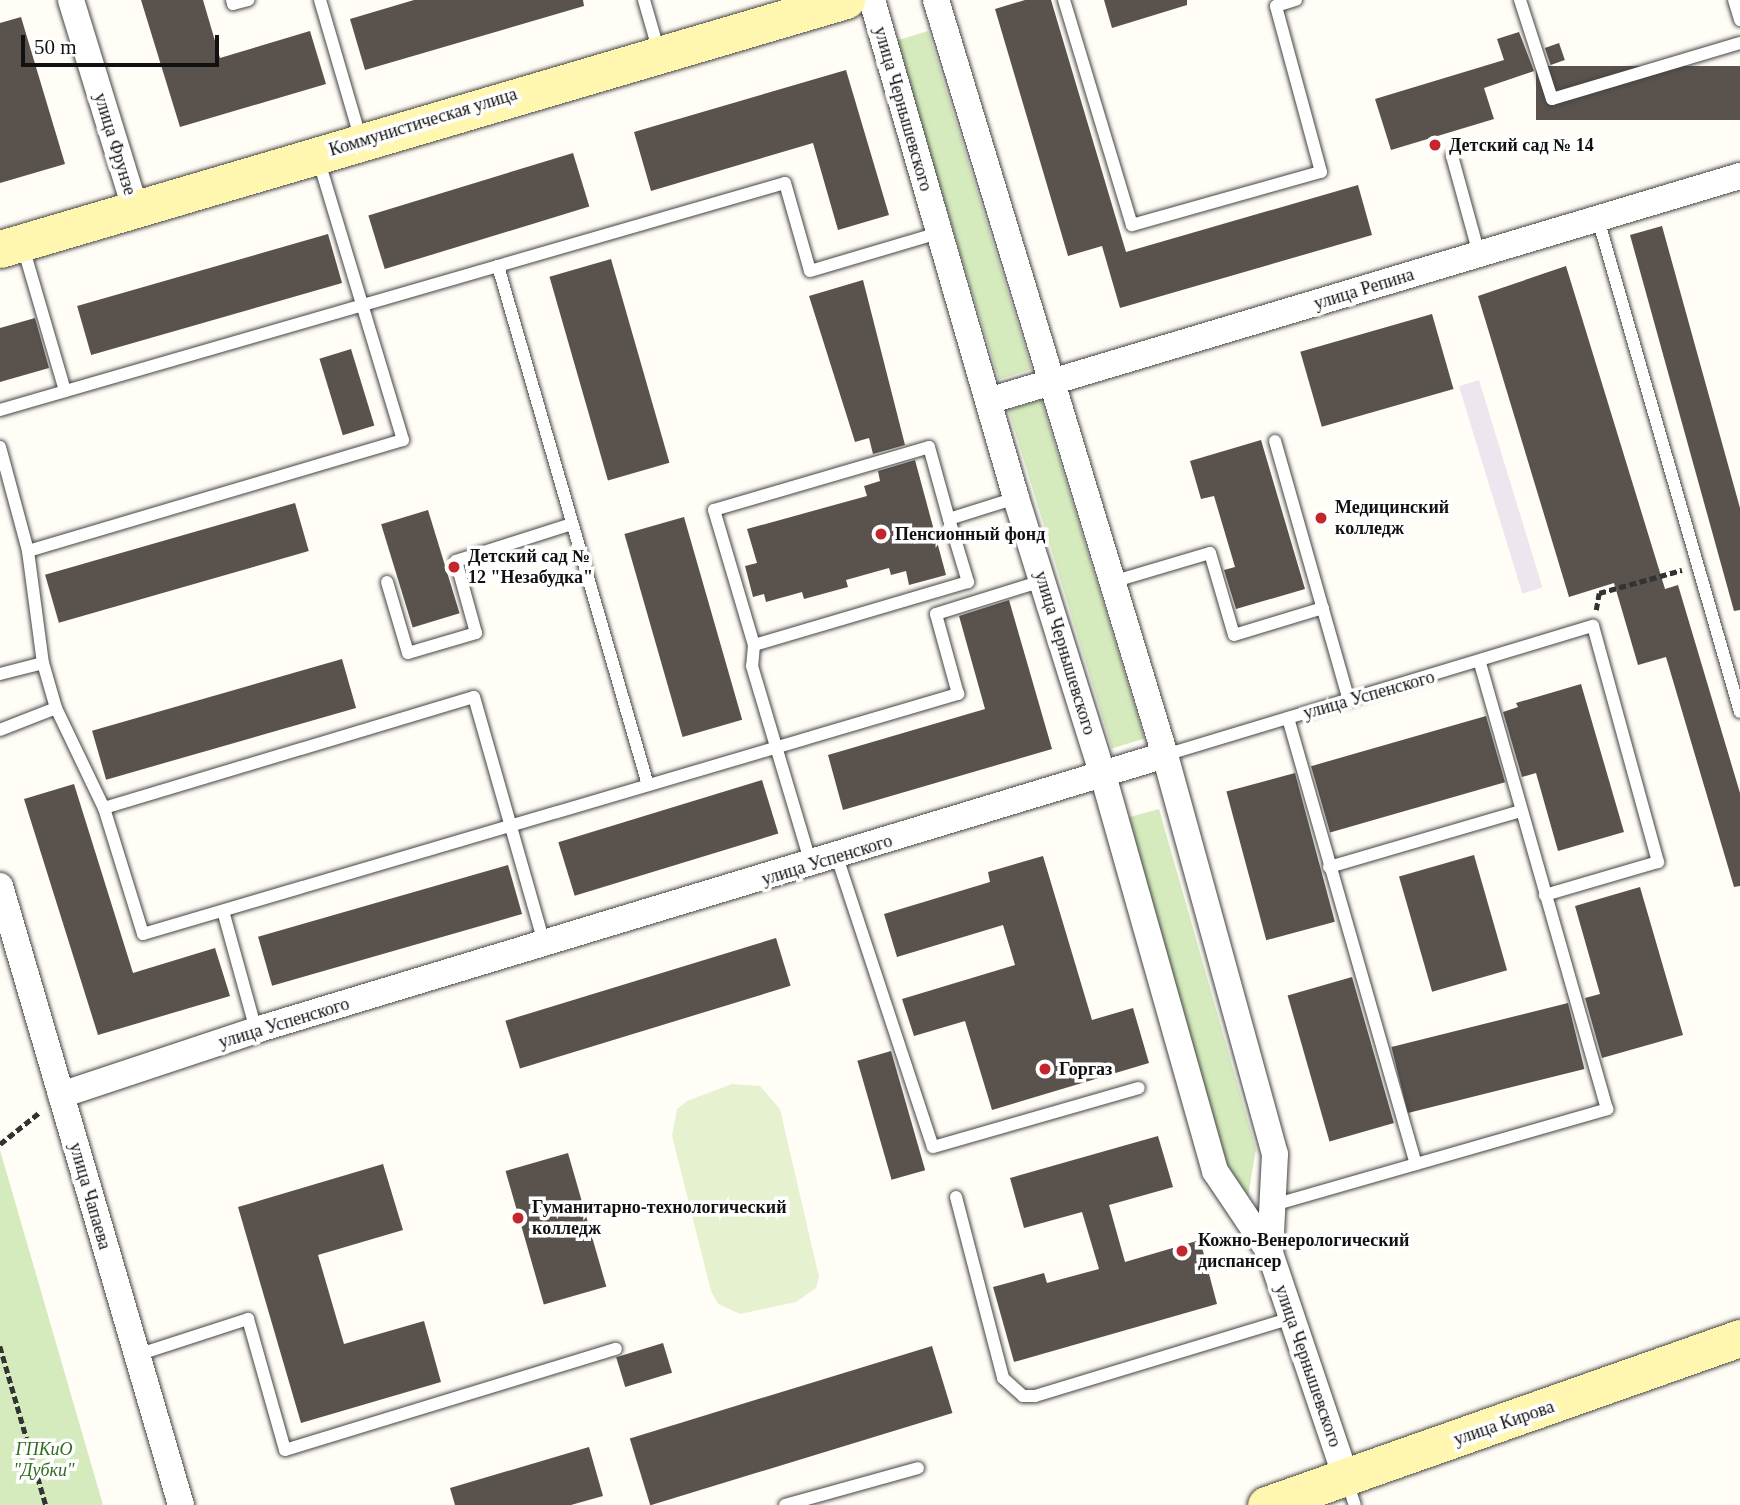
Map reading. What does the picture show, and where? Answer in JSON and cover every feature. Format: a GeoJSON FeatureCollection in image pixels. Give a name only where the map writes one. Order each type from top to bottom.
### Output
{"type":"FeatureCollection","features":[{"type":"Feature","properties":{"kind":"main road","name":"Коммунистическая улица"},"geometry":{"type":"LineString","coordinates":[[11,246],[659,52],[846,0]]}},
{"type":"Feature","properties":{"kind":"main road","name":"улица Кирова"},"geometry":{"type":"LineString","coordinates":[[1266,1505],[1351,1491],[1740,1338]]}},
{"type":"Feature","properties":{"kind":"street","name":"улица Фрунзе"},"geometry":{"type":"LineString","coordinates":[[71,0],[135,208]]}},
{"type":"Feature","properties":{"kind":"street","name":"улица Чернышевского"},"geometry":{"type":"LineString","coordinates":[[872,0],[1016,498],[1103,775],[1215,1171],[1270,1253],[1351,1491]]}},
{"type":"Feature","properties":{"kind":"street","name":"улица Чернышевского"},"geometry":{"type":"LineString","coordinates":[[936,0],[1165,755],[1275,1154],[1270,1253]]}},
{"type":"Feature","properties":{"kind":"street","name":"улица Репина"},"geometry":{"type":"LineString","coordinates":[[988,401],[1740,176]]}},
{"type":"Feature","properties":{"kind":"street","name":"улица Успенского"},"geometry":{"type":"LineString","coordinates":[[61,1096],[256,1030],[545,946],[1165,755]]}},
{"type":"Feature","properties":{"kind":"street","name":"улица Чапаева"},"geometry":{"type":"LineString","coordinates":[[0,886],[181,1505]]}},
{"type":"Feature","properties":{"kind":"lane"},"geometry":{"type":"LineString","coordinates":[[232,0],[233,4],[248,0]]}},
{"type":"Feature","properties":{"kind":"lane"},"geometry":{"type":"LineString","coordinates":[[320,0],[361,141]]}},
{"type":"Feature","properties":{"kind":"lane"},"geometry":{"type":"LineString","coordinates":[[644,0],[659,52]]}},
{"type":"Feature","properties":{"kind":"lane"},"geometry":{"type":"LineString","coordinates":[[1064,0],[1132,225],[1321,172],[1276,6],[1296,0]]}},
{"type":"Feature","properties":{"kind":"lane"},"geometry":{"type":"LineString","coordinates":[[1520,0],[1552,99],[1740,43]]}},
{"type":"Feature","properties":{"kind":"lane"},"geometry":{"type":"LineString","coordinates":[[1734,0],[1740,20]]}},
{"type":"Feature","properties":{"kind":"lane"},"geometry":{"type":"LineString","coordinates":[[28,551],[403,440],[317,154]]}},
{"type":"Feature","properties":{"kind":"lane"},"geometry":{"type":"LineString","coordinates":[[1452,156],[1479,254]]}},
{"type":"Feature","properties":{"kind":"lane"},"geometry":{"type":"LineString","coordinates":[[0,410],[785,183],[810,271],[938,233]]}},
{"type":"Feature","properties":{"kind":"lane"},"geometry":{"type":"LineString","coordinates":[[1598,219],[1700,565],[1740,712]]}},
{"type":"Feature","properties":{"kind":"lane"},"geometry":{"type":"LineString","coordinates":[[11,246],[65,391]]}},
{"type":"Feature","properties":{"kind":"lane"},"geometry":{"type":"LineString","coordinates":[[498,266],[648,785]]}},
{"type":"Feature","properties":{"kind":"lane"},"geometry":{"type":"LineString","coordinates":[[1275,441],[1349,701]]}},
{"type":"Feature","properties":{"kind":"lane"},"geometry":{"type":"LineString","coordinates":[[0,447],[28,551],[43,663],[56,708],[104,808],[143,934],[958,694],[936,614],[1042,582]]}},
{"type":"Feature","properties":{"kind":"lane"},"geometry":{"type":"LineString","coordinates":[[754,645],[968,582],[929,447],[714,510],[754,645],[752,666],[811,865]]}},
{"type":"Feature","properties":{"kind":"lane"},"geometry":{"type":"LineString","coordinates":[[949,519],[1016,498]]}},
{"type":"Feature","properties":{"kind":"lane"},"geometry":{"type":"LineString","coordinates":[[387,582],[408,653],[476,633],[456,561],[572,524]]}},
{"type":"Feature","properties":{"kind":"lane"},"geometry":{"type":"LineString","coordinates":[[1112,582],[1210,553],[1234,635],[1323,608]]}},
{"type":"Feature","properties":{"kind":"lane"},"geometry":{"type":"LineString","coordinates":[[1545,895],[1658,862],[1593,626]]}},
{"type":"Feature","properties":{"kind":"lane","name":"улица Успенского"},"geometry":{"type":"LineString","coordinates":[[1165,755],[1480,663],[1593,626]]}},
{"type":"Feature","properties":{"kind":"lane"},"geometry":{"type":"LineString","coordinates":[[0,674],[43,663]]}},
{"type":"Feature","properties":{"kind":"lane"},"geometry":{"type":"LineString","coordinates":[[1273,1205],[1607,1109],[1480,663]]}},
{"type":"Feature","properties":{"kind":"lane"},"geometry":{"type":"LineString","coordinates":[[104,808],[474,697],[545,946]]}},
{"type":"Feature","properties":{"kind":"lane"},"geometry":{"type":"LineString","coordinates":[[0,730],[56,708]]}},
{"type":"Feature","properties":{"kind":"lane"},"geometry":{"type":"LineString","coordinates":[[1287,718],[1416,1164]]}},
{"type":"Feature","properties":{"kind":"lane"},"geometry":{"type":"LineString","coordinates":[[1329,867],[1521,811]]}},
{"type":"Feature","properties":{"kind":"lane"},"geometry":{"type":"LineString","coordinates":[[837,857],[933,1147],[1139,1088]]}},
{"type":"Feature","properties":{"kind":"lane"},"geometry":{"type":"LineString","coordinates":[[223,911],[256,1030]]}},
{"type":"Feature","properties":{"kind":"lane"},"geometry":{"type":"LineString","coordinates":[[956,1197],[1003,1378],[1023,1396],[1035,1396],[1292,1318]]}},
{"type":"Feature","properties":{"kind":"lane"},"geometry":{"type":"LineString","coordinates":[[137,1355],[248,1319],[285,1450],[616,1349]]}},
{"type":"Feature","properties":{"kind":"lane"},"geometry":{"type":"LineString","coordinates":[[785,1505],[918,1468]]}},
{"type":"Feature","properties":{"kind":"path"},"geometry":{"type":"LineString","coordinates":[[1593,626],[1600,593],[1700,565]]}},
{"type":"Feature","properties":{"kind":"path"},"geometry":{"type":"LineString","coordinates":[[0,1144],[61,1096]]}},
{"type":"Feature","properties":{"kind":"path"},"geometry":{"type":"LineString","coordinates":[[0,1346],[46,1505]]}},
{"type":"Feature","properties":{"kind":"shaded area"},"geometry":{"type":"Polygon","coordinates":[[[1479,380],[1542,588],[1522,594],[1459,386],[1479,380]]]}},
{"type":"Feature","properties":{"kind":"green space"},"geometry":{"type":"Polygon","coordinates":[[[928,31],[1031,370],[999,379],[895,41],[928,31]]]}},
{"type":"Feature","properties":{"kind":"green space"},"geometry":{"type":"Polygon","coordinates":[[[1041,400],[1144,739],[1112,748],[1008,410],[1041,400]]]}},
{"type":"Feature","properties":{"kind":"green space"},"geometry":{"type":"Polygon","coordinates":[[[1159,809],[1256,1149],[1248,1196],[1223,1158],[1126,818],[1159,809]]]}},
{"type":"Feature","properties":{"kind":"green space"},"geometry":{"type":"Polygon","coordinates":[[[732,1084],[760,1086],[780,1109],[819,1277],[816,1288],[796,1302],[740,1314],[718,1304],[711,1291],[672,1136],[677,1109],[687,1101],[732,1084]]]}},
{"type":"Feature","properties":{"kind":"green space","name":"ГПКиО \"Дубки\""},"geometry":{"type":"Polygon","coordinates":[[[0,1150],[103,1505],[0,1505],[0,1150]]]}},
{"type":"Feature","properties":{"kind":"building"},"geometry":{"type":"Polygon","coordinates":[[[141,0],[203,0],[220,58],[310,31],[326,84],[180,127],[141,0]]]}},
{"type":"Feature","properties":{"kind":"building"},"geometry":{"type":"Polygon","coordinates":[[[414,0],[583,0],[584,6],[365,70],[350,19],[414,0]]]}},
{"type":"Feature","properties":{"kind":"building"},"geometry":{"type":"Polygon","coordinates":[[[1025,0],[1051,0],[1126,252],[1358,185],[1372,235],[1120,308],[1102,246],[1068,256],[995,9],[1025,0]]]}},
{"type":"Feature","properties":{"kind":"building"},"geometry":{"type":"Polygon","coordinates":[[[1104,0],[1187,0],[1187,5],[1112,28],[1104,0]]]}},
{"type":"Feature","properties":{"kind":"building"},"geometry":{"type":"Polygon","coordinates":[[[21,17],[65,164],[0,183],[0,23],[21,17]]]}},
{"type":"Feature","properties":{"kind":"building"},"geometry":{"type":"Polygon","coordinates":[[[1519,32],[1534,71],[1484,88],[1494,119],[1391,150],[1375,99],[1504,60],[1497,39],[1519,32]]]}},
{"type":"Feature","properties":{"kind":"building"},"geometry":{"type":"Polygon","coordinates":[[[1559,43],[1565,60],[1551,65],[1545,48],[1559,43]]]}},
{"type":"Feature","properties":{"kind":"building"},"geometry":{"type":"Polygon","coordinates":[[[1536,66],[1740,66],[1740,120],[1536,120],[1536,66]]]}},
{"type":"Feature","properties":{"kind":"building"},"geometry":{"type":"Polygon","coordinates":[[[846,70],[889,215],[838,230],[813,143],[651,191],[634,132],[846,70]]]}},
{"type":"Feature","properties":{"kind":"building"},"geometry":{"type":"Polygon","coordinates":[[[573,153],[589,207],[385,269],[368,216],[573,153]]]}},
{"type":"Feature","properties":{"kind":"building"},"geometry":{"type":"Polygon","coordinates":[[[1662,226],[1740,508],[1740,610],[1734,611],[1630,235],[1662,226]]]}},
{"type":"Feature","properties":{"kind":"building"},"geometry":{"type":"Polygon","coordinates":[[[328,234],[342,283],[91,355],[77,306],[328,234]]]}},
{"type":"Feature","properties":{"kind":"building"},"geometry":{"type":"Polygon","coordinates":[[[611,259],[669,463],[608,480],[549,277],[611,259]]]}},
{"type":"Feature","properties":{"kind":"building"},"geometry":{"type":"Polygon","coordinates":[[[1566,266],[1665,589],[1678,585],[1740,793],[1740,886],[1734,887],[1666,657],[1638,665],[1614,583],[1569,597],[1478,296],[1566,266]]]}},
{"type":"Feature","properties":{"kind":"building"},"geometry":{"type":"Polygon","coordinates":[[[863,280],[905,445],[873,454],[869,438],[855,442],[809,296],[863,280]]]}},
{"type":"Feature","properties":{"kind":"building"},"geometry":{"type":"Polygon","coordinates":[[[1432,314],[1453,389],[1322,427],[1300,352],[1432,314]]]}},
{"type":"Feature","properties":{"kind":"building"},"geometry":{"type":"Polygon","coordinates":[[[35,318],[49,368],[0,382],[0,328],[35,318]]]}},
{"type":"Feature","properties":{"kind":"building"},"geometry":{"type":"Polygon","coordinates":[[[351,349],[374,426],[343,435],[319,359],[351,349]]]}},
{"type":"Feature","properties":{"kind":"building"},"geometry":{"type":"Polygon","coordinates":[[[1261,440],[1305,589],[1236,609],[1224,570],[1235,567],[1214,496],[1201,499],[1190,461],[1261,440]]]}},
{"type":"Feature","properties":{"kind":"building"},"geometry":{"type":"Polygon","coordinates":[[[915,460],[946,575],[909,585],[906,571],[891,575],[889,568],[846,580],[848,587],[804,599],[802,592],[766,602],[764,594],[753,597],[745,566],[757,563],[747,529],[867,496],[864,486],[880,481],[878,471],[915,460]]]}},
{"type":"Feature","properties":{"kind":"building"},"geometry":{"type":"Polygon","coordinates":[[[295,503],[309,551],[59,623],[45,575],[295,503]]]}},
{"type":"Feature","properties":{"kind":"building"},"geometry":{"type":"Polygon","coordinates":[[[428,510],[460,613],[413,628],[381,524],[428,510]]]}},
{"type":"Feature","properties":{"kind":"building"},"geometry":{"type":"Polygon","coordinates":[[[684,517],[742,720],[683,737],[624,534],[684,517]]]}},
{"type":"Feature","properties":{"kind":"building"},"geometry":{"type":"Polygon","coordinates":[[[1009,600],[1052,749],[843,810],[828,755],[985,709],[959,616],[1009,600]]]}},
{"type":"Feature","properties":{"kind":"building"},"geometry":{"type":"Polygon","coordinates":[[[342,659],[356,708],[106,780],[92,731],[342,659]]]}},
{"type":"Feature","properties":{"kind":"building"},"geometry":{"type":"Polygon","coordinates":[[[1581,684],[1624,832],[1558,851],[1536,773],[1522,777],[1503,712],[1518,707],[1516,703],[1581,684]]]}},
{"type":"Feature","properties":{"kind":"building"},"geometry":{"type":"Polygon","coordinates":[[[1486,716],[1505,782],[1330,832],[1311,766],[1486,716]]]}},
{"type":"Feature","properties":{"kind":"building"},"geometry":{"type":"Polygon","coordinates":[[[1295,773],[1335,922],[1266,940],[1226,791],[1295,773]]]}},
{"type":"Feature","properties":{"kind":"building"},"geometry":{"type":"Polygon","coordinates":[[[762,780],[778,834],[575,896],[558,842],[762,780]]]}},
{"type":"Feature","properties":{"kind":"building"},"geometry":{"type":"Polygon","coordinates":[[[74,784],[133,973],[215,948],[230,996],[98,1035],[24,799],[74,784]]]}},
{"type":"Feature","properties":{"kind":"building"},"geometry":{"type":"Polygon","coordinates":[[[1474,855],[1507,970],[1432,992],[1399,876],[1474,855]]]}},
{"type":"Feature","properties":{"kind":"building"},"geometry":{"type":"Polygon","coordinates":[[[1043,856],[1092,1020],[1133,1008],[1149,1063],[992,1110],[965,1021],[914,1036],[902,999],[1015,965],[1003,925],[897,957],[884,914],[990,882],[988,872],[1043,856]]]}},
{"type":"Feature","properties":{"kind":"building"},"geometry":{"type":"Polygon","coordinates":[[[508,865],[522,914],[272,986],[258,937],[508,865]]]}},
{"type":"Feature","properties":{"kind":"building"},"geometry":{"type":"Polygon","coordinates":[[[1640,887],[1683,1035],[1602,1058],[1585,998],[1600,994],[1575,906],[1640,887]]]}},
{"type":"Feature","properties":{"kind":"building"},"geometry":{"type":"Polygon","coordinates":[[[776,938],[791,986],[520,1069],[505,1021],[776,938]]]}},
{"type":"Feature","properties":{"kind":"building"},"geometry":{"type":"Polygon","coordinates":[[[1352,977],[1394,1123],[1329,1142],[1288,995],[1352,977]]]}},
{"type":"Feature","properties":{"kind":"building"},"geometry":{"type":"Polygon","coordinates":[[[1568,1003],[1584,1069],[1408,1113],[1391,1047],[1568,1003]]]}},
{"type":"Feature","properties":{"kind":"building"},"geometry":{"type":"Polygon","coordinates":[[[891,1051],[925,1170],[892,1180],[857,1061],[891,1051]]]}},
{"type":"Feature","properties":{"kind":"building","name":"Кожно-Венерологический диспансер"},"geometry":{"type":"Polygon","coordinates":[[[1158,1136],[1173,1187],[1109,1205],[1125,1262],[1200,1240],[1217,1304],[1014,1362],[993,1287],[1044,1273],[1047,1283],[1099,1269],[1082,1212],[1024,1228],[1010,1178],[1158,1136]]]}},
{"type":"Feature","properties":{"kind":"building"},"geometry":{"type":"Polygon","coordinates":[[[568,1153],[606,1287],[544,1305],[506,1171],[568,1153]]]}},
{"type":"Feature","properties":{"kind":"building"},"geometry":{"type":"Polygon","coordinates":[[[383,1164],[403,1230],[318,1255],[344,1344],[424,1321],[441,1382],[301,1423],[238,1207],[383,1164]]]}},
{"type":"Feature","properties":{"kind":"building"},"geometry":{"type":"Polygon","coordinates":[[[663,1343],[672,1373],[625,1387],[616,1357],[663,1343]]]}},
{"type":"Feature","properties":{"kind":"building"},"geometry":{"type":"Polygon","coordinates":[[[932,1346],[952,1413],[651,1505],[630,1438],[932,1346]]]}},
{"type":"Feature","properties":{"kind":"building"},"geometry":{"type":"Polygon","coordinates":[[[589,1447],[603,1496],[571,1505],[455,1505],[450,1488],[589,1447]]]}},
{"type":"Feature","properties":{"kind":"place","name":"Детский сад № 14"},"geometry":{"type":"Point","coordinates":[1435,145]}},
{"type":"Feature","properties":{"kind":"place","name":"Медицинский колледж"},"geometry":{"type":"Point","coordinates":[1321,518]}},
{"type":"Feature","properties":{"kind":"place","name":"Пенсионный фонд"},"geometry":{"type":"Point","coordinates":[881,534]}},
{"type":"Feature","properties":{"kind":"place","name":"Детский сад № 12 \"Незабудка\""},"geometry":{"type":"Point","coordinates":[454,567]}},
{"type":"Feature","properties":{"kind":"place","name":"Горгаз"},"geometry":{"type":"Point","coordinates":[1045,1069]}},
{"type":"Feature","properties":{"kind":"place","name":"Гуманитарно-технологический колледж"},"geometry":{"type":"Point","coordinates":[518,1218]}},
{"type":"Feature","properties":{"kind":"place","name":"Кожно-Венерологический диспансер"},"geometry":{"type":"Point","coordinates":[1182,1251]}}]}
